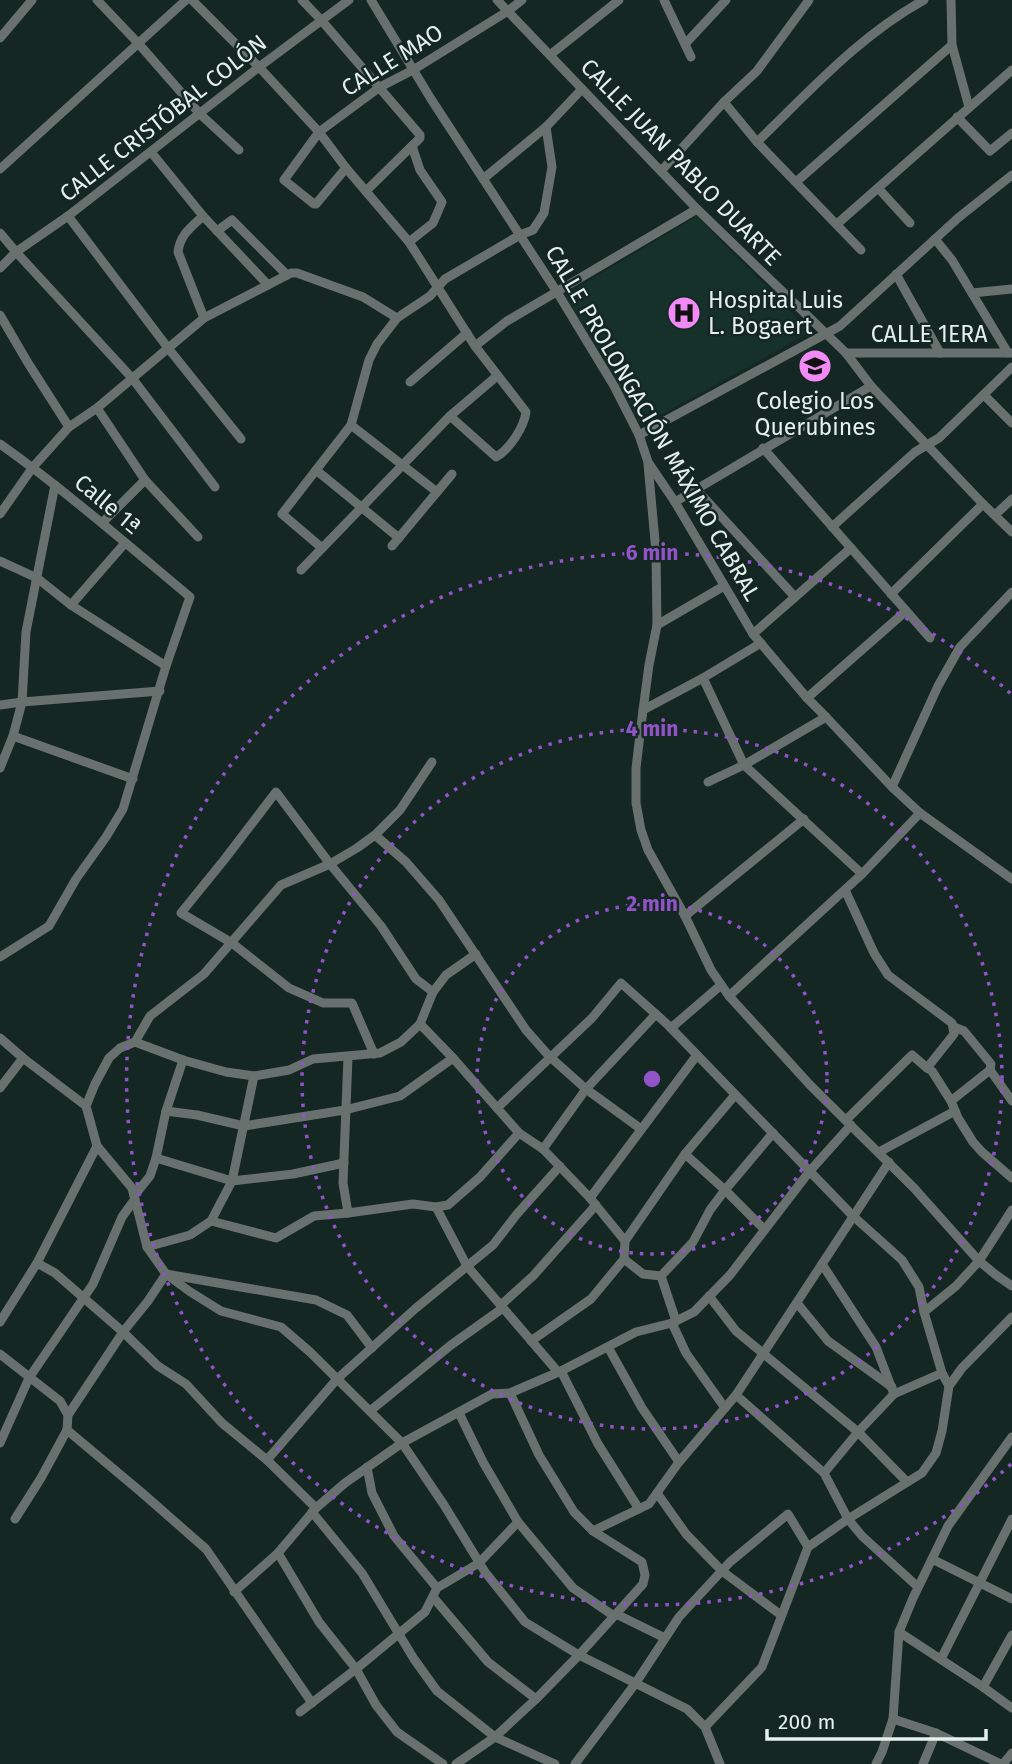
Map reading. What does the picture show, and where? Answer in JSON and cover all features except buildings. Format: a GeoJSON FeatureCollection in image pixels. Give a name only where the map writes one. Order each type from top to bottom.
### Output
{"type":"FeatureCollection","features":[{"type":"Feature","properties":{"kind":"street"},"geometry":{"type":"LineString","coordinates":[[0,38],[32,0]]}},
{"type":"Feature","properties":{"kind":"street"},"geometry":{"type":"LineString","coordinates":[[97,0],[200,114],[239,150]]}},
{"type":"Feature","properties":{"kind":"street"},"geometry":{"type":"LineString","coordinates":[[0,169],[186,0]]}},
{"type":"Feature","properties":{"kind":"street"},"geometry":{"type":"LineString","coordinates":[[192,0],[319,132],[409,242],[475,346],[525,409],[526,415],[521,428],[501,455],[496,457],[450,416]]}},
{"type":"Feature","properties":{"kind":"street"},"geometry":{"type":"LineString","coordinates":[[302,0],[421,137],[366,191]]}},
{"type":"Feature","properties":{"kind":"street","name":"CALLE CRISTÓBAL COLÓN"},"geometry":{"type":"LineString","coordinates":[[0,268],[16,252],[68,216],[349,0]]}},
{"type":"Feature","properties":{"kind":"street","name":"CALLE PROLONGACIÓN MÁXIMO CABRAL"},"geometry":{"type":"LineString","coordinates":[[371,0],[413,70],[558,292],[614,386],[639,435],[648,462],[675,502],[753,634],[807,698],[892,787],[920,813],[1012,879]]}},
{"type":"Feature","properties":{"kind":"street","name":"CALLE JUAN PABLO DUARTE"},"geometry":{"type":"LineString","coordinates":[[497,0],[697,209],[846,354],[871,386],[1012,533]]}},
{"type":"Feature","properties":{"kind":"street","name":"CALLE MAO"},"geometry":{"type":"LineString","coordinates":[[346,168],[316,204],[285,182],[285,178],[319,132],[380,87],[413,70],[522,0]]}},
{"type":"Feature","properties":{"kind":"street"},"geometry":{"type":"LineString","coordinates":[[550,55],[620,0]]}},
{"type":"Feature","properties":{"kind":"street"},"geometry":{"type":"LineString","coordinates":[[664,0],[691,57]]}},
{"type":"Feature","properties":{"kind":"street"},"geometry":{"type":"LineString","coordinates":[[686,43],[726,0]]}},
{"type":"Feature","properties":{"kind":"street"},"geometry":{"type":"LineString","coordinates":[[660,171],[724,102],[757,71],[808,0]]}},
{"type":"Feature","properties":{"kind":"street"},"geometry":{"type":"LineString","coordinates":[[897,0],[903,12]]}},
{"type":"Feature","properties":{"kind":"street"},"geometry":{"type":"LineString","coordinates":[[757,142],[856,48],[903,12],[924,0]]}},
{"type":"Feature","properties":{"kind":"street"},"geometry":{"type":"LineString","coordinates":[[951,0],[952,45],[970,107]]}},
{"type":"Feature","properties":{"kind":"street"},"geometry":{"type":"LineString","coordinates":[[796,182],[952,45]]}},
{"type":"Feature","properties":{"kind":"street"},"geometry":{"type":"LineString","coordinates":[[837,224],[1012,70]]}},
{"type":"Feature","properties":{"kind":"street"},"geometry":{"type":"LineString","coordinates":[[483,179],[546,127],[582,89]]}},
{"type":"Feature","properties":{"kind":"street"},"geometry":{"type":"LineString","coordinates":[[724,102],[757,142],[861,250]]}},
{"type":"Feature","properties":{"kind":"street"},"geometry":{"type":"LineString","coordinates":[[957,117],[990,151],[1012,133]]}},
{"type":"Feature","properties":{"kind":"street"},"geometry":{"type":"LineString","coordinates":[[322,548],[282,514],[351,425],[369,360],[377,344],[397,318],[430,296],[446,279],[533,230],[544,213],[552,167],[546,127]]}},
{"type":"Feature","properties":{"kind":"street"},"geometry":{"type":"LineString","coordinates":[[409,242],[432,223],[442,202],[420,170],[412,146]]}},
{"type":"Feature","properties":{"kind":"street"},"geometry":{"type":"LineString","coordinates":[[151,152],[203,216],[268,285]]}},
{"type":"Feature","properties":{"kind":"street"},"geometry":{"type":"LineString","coordinates":[[639,435],[840,326],[958,218],[1012,175]]}},
{"type":"Feature","properties":{"kind":"street"},"geometry":{"type":"LineString","coordinates":[[878,188],[909,223]]}},
{"type":"Feature","properties":{"kind":"street"},"geometry":{"type":"LineString","coordinates":[[475,346],[507,321],[697,209]]}},
{"type":"Feature","properties":{"kind":"street"},"geometry":{"type":"LineString","coordinates":[[68,216],[241,439]]}},
{"type":"Feature","properties":{"kind":"street"},"geometry":{"type":"LineString","coordinates":[[203,216],[184,233],[177,252],[204,318]]}},
{"type":"Feature","properties":{"kind":"street"},"geometry":{"type":"LineString","coordinates":[[217,231],[232,220],[287,275]]}},
{"type":"Feature","properties":{"kind":"street"},"geometry":{"type":"LineString","coordinates":[[0,233],[132,379],[215,487]]}},
{"type":"Feature","properties":{"kind":"street"},"geometry":{"type":"LineString","coordinates":[[935,239],[944,248],[1010,353]]}},
{"type":"Feature","properties":{"kind":"street"},"geometry":{"type":"LineString","coordinates":[[0,514],[33,467],[69,427],[97,408],[204,318],[287,275],[297,273],[363,297],[397,318]]}},
{"type":"Feature","properties":{"kind":"street"},"geometry":{"type":"LineString","coordinates":[[896,274],[940,353]]}},
{"type":"Feature","properties":{"kind":"street"},"geometry":{"type":"LineString","coordinates":[[972,293],[1012,289]]}},
{"type":"Feature","properties":{"kind":"street"},"geometry":{"type":"LineString","coordinates":[[0,314],[21,353],[69,427]]}},
{"type":"Feature","properties":{"kind":"street"},"geometry":{"type":"LineString","coordinates":[[410,382],[467,333]]}},
{"type":"Feature","properties":{"kind":"street","name":"CALLE 1ERA"},"geometry":{"type":"LineString","coordinates":[[846,354],[1010,353]]}},
{"type":"Feature","properties":{"kind":"street"},"geometry":{"type":"LineString","coordinates":[[832,527],[915,452],[939,438],[1012,367]]}},
{"type":"Feature","properties":{"kind":"street"},"geometry":{"type":"LineString","coordinates":[[301,570],[450,416],[497,376]]}},
{"type":"Feature","properties":{"kind":"street"},"geometry":{"type":"LineString","coordinates":[[675,502],[871,386]]}},
{"type":"Feature","properties":{"kind":"street"},"geometry":{"type":"LineString","coordinates":[[984,395],[1012,423]]}},
{"type":"Feature","properties":{"kind":"street"},"geometry":{"type":"LineString","coordinates":[[97,408],[145,480],[198,537]]}},
{"type":"Feature","properties":{"kind":"street"},"geometry":{"type":"LineString","coordinates":[[351,425],[437,492]]}},
{"type":"Feature","properties":{"kind":"street","name":"Calle 1ª"},"geometry":{"type":"LineString","coordinates":[[0,444],[33,467],[190,597],[166,666]]}},
{"type":"Feature","properties":{"kind":"street"},"geometry":{"type":"LineString","coordinates":[[763,448],[930,638]]}},
{"type":"Feature","properties":{"kind":"street"},"geometry":{"type":"LineString","coordinates":[[648,462],[656,552],[657,625],[649,665],[636,768],[636,803],[641,830],[649,850],[711,970],[729,996],[810,1085],[914,1188],[979,1261],[1012,1286]]}},
{"type":"Feature","properties":{"kind":"street"},"geometry":{"type":"LineString","coordinates":[[316,470],[361,507],[395,542],[452,474]]}},
{"type":"Feature","properties":{"kind":"street"},"geometry":{"type":"LineString","coordinates":[[102,523],[145,480]]}},
{"type":"Feature","properties":{"kind":"street"},"geometry":{"type":"LineString","coordinates":[[0,768],[13,736],[22,702],[26,632],[55,485]]}},
{"type":"Feature","properties":{"kind":"street"},"geometry":{"type":"LineString","coordinates":[[696,489],[795,597]]}},
{"type":"Feature","properties":{"kind":"street"},"geometry":{"type":"LineString","coordinates":[[995,515],[1012,499]]}},
{"type":"Feature","properties":{"kind":"street"},"geometry":{"type":"LineString","coordinates":[[891,594],[983,504]]}},
{"type":"Feature","properties":{"kind":"street"},"geometry":{"type":"LineString","coordinates":[[71,605],[125,542]]}},
{"type":"Feature","properties":{"kind":"street"},"geometry":{"type":"LineString","coordinates":[[753,634],[851,548]]}},
{"type":"Feature","properties":{"kind":"street"},"geometry":{"type":"LineString","coordinates":[[0,561],[37,578],[71,605],[166,666],[123,808],[49,926],[0,957]]}},
{"type":"Feature","properties":{"kind":"street"},"geometry":{"type":"LineString","coordinates":[[657,625],[724,586]]}},
{"type":"Feature","properties":{"kind":"street"},"geometry":{"type":"LineString","coordinates":[[892,787],[938,686],[960,647],[1012,592]]}},
{"type":"Feature","properties":{"kind":"street"},"geometry":{"type":"LineString","coordinates":[[807,698],[906,611]]}},
{"type":"Feature","properties":{"kind":"street"},"geometry":{"type":"LineString","coordinates":[[643,710],[761,643]]}},
{"type":"Feature","properties":{"kind":"street"},"geometry":{"type":"LineString","coordinates":[[703,678],[744,765],[862,874]]}},
{"type":"Feature","properties":{"kind":"street"},"geometry":{"type":"LineString","coordinates":[[0,705],[160,691]]}},
{"type":"Feature","properties":{"kind":"street"},"geometry":{"type":"LineString","coordinates":[[708,782],[744,765],[826,717]]}},
{"type":"Feature","properties":{"kind":"street"},"geometry":{"type":"LineString","coordinates":[[13,736],[133,779]]}},
{"type":"Feature","properties":{"kind":"street"},"geometry":{"type":"LineString","coordinates":[[432,762],[400,810],[375,835],[330,864],[281,885],[204,974],[150,1017],[135,1042],[120,1048],[109,1058],[94,1084],[86,1106],[97,1146],[132,1188],[147,1247],[166,1274],[221,1311],[281,1327],[402,1443],[479,1563],[525,1622],[579,1656],[687,1709],[705,1727],[720,1764]]}},
{"type":"Feature","properties":{"kind":"street"},"geometry":{"type":"LineString","coordinates":[[374,1054],[352,1003],[323,1003],[289,988],[232,943],[181,913],[276,792],[381,926],[416,979],[433,992]]}},
{"type":"Feature","properties":{"kind":"street"},"geometry":{"type":"LineString","coordinates":[[729,996],[862,874],[920,813]]}},
{"type":"Feature","properties":{"kind":"street"},"geometry":{"type":"LineString","coordinates":[[684,916],[804,819]]}},
{"type":"Feature","properties":{"kind":"street"},"geometry":{"type":"LineString","coordinates":[[375,835],[406,862],[439,900],[526,1030],[586,1089],[642,1129]]}},
{"type":"Feature","properties":{"kind":"street"},"geometry":{"type":"LineString","coordinates":[[845,890],[874,954],[888,975],[954,1027],[964,1031],[991,1065],[990,1070],[1012,1101]]}},
{"type":"Feature","properties":{"kind":"street"},"geometry":{"type":"LineString","coordinates":[[135,1042],[183,1060],[226,1072],[254,1076],[289,1070],[313,1059],[380,1053],[401,1042],[420,1024],[433,992],[446,975],[476,954]]}},
{"type":"Feature","properties":{"kind":"street"},"geometry":{"type":"LineString","coordinates":[[497,1108],[592,1018],[621,983],[671,1028],[853,1216],[902,1260],[919,1287],[942,1373],[949,1386]]}},
{"type":"Feature","properties":{"kind":"street"},"geometry":{"type":"LineString","coordinates":[[671,1028],[721,985]]}},
{"type":"Feature","properties":{"kind":"street"},"geometry":{"type":"LineString","coordinates":[[543,1149],[586,1089],[656,1014]]}},
{"type":"Feature","properties":{"kind":"street"},"geometry":{"type":"LineString","coordinates":[[420,1024],[519,1133],[543,1149],[593,1201],[625,1241]]}},
{"type":"Feature","properties":{"kind":"street"},"geometry":{"type":"LineString","coordinates":[[927,1068],[954,1034],[954,1027]]}},
{"type":"Feature","properties":{"kind":"street"},"geometry":{"type":"LineString","coordinates":[[0,1038],[86,1106]]}},
{"type":"Feature","properties":{"kind":"street"},"geometry":{"type":"LineString","coordinates":[[370,1411],[502,1307],[533,1276],[593,1201],[697,1055]]}},
{"type":"Feature","properties":{"kind":"street"},"geometry":{"type":"LineString","coordinates":[[234,1592],[278,1553],[314,1510],[345,1483],[402,1443],[492,1394],[510,1393],[559,1372],[636,1332],[673,1322],[694,1312],[730,1275],[849,1123],[912,1055],[932,1071],[973,1142],[1012,1178]]}},
{"type":"Feature","properties":{"kind":"street"},"geometry":{"type":"LineString","coordinates":[[348,1056],[343,1183],[348,1213]]}},
{"type":"Feature","properties":{"kind":"street"},"geometry":{"type":"LineString","coordinates":[[0,1088],[23,1058]]}},
{"type":"Feature","properties":{"kind":"street"},"geometry":{"type":"LineString","coordinates":[[166,1111],[244,1126],[345,1110],[400,1096],[453,1058]]}},
{"type":"Feature","properties":{"kind":"street"},"geometry":{"type":"LineString","coordinates":[[0,1443],[29,1378],[93,1284],[122,1217],[150,1176],[166,1111],[183,1060]]}},
{"type":"Feature","properties":{"kind":"street"},"geometry":{"type":"LineString","coordinates":[[951,1101],[990,1070]]}},
{"type":"Feature","properties":{"kind":"street"},"geometry":{"type":"LineString","coordinates":[[147,1247],[190,1235],[211,1221],[233,1181],[254,1076]]}},
{"type":"Feature","properties":{"kind":"street"},"geometry":{"type":"LineString","coordinates":[[531,1341],[591,1299],[624,1258],[625,1241],[685,1154],[735,1095]]}},
{"type":"Feature","properties":{"kind":"street"},"geometry":{"type":"LineString","coordinates":[[879,1152],[955,1111]]}},
{"type":"Feature","properties":{"kind":"street"},"geometry":{"type":"LineString","coordinates":[[211,1221],[276,1238],[314,1216],[413,1204],[436,1207],[448,1205],[480,1177],[519,1133]]}},
{"type":"Feature","properties":{"kind":"street"},"geometry":{"type":"LineString","coordinates":[[661,1276],[693,1242],[724,1190],[773,1133]]}},
{"type":"Feature","properties":{"kind":"street"},"geometry":{"type":"LineString","coordinates":[[0,1322],[37,1263],[97,1146]]}},
{"type":"Feature","properties":{"kind":"street"},"geometry":{"type":"LineString","coordinates":[[685,1154],[764,1229]]}},
{"type":"Feature","properties":{"kind":"street"},"geometry":{"type":"LineString","coordinates":[[156,1158],[233,1181],[293,1174],[344,1163]]}},
{"type":"Feature","properties":{"kind":"street"},"geometry":{"type":"LineString","coordinates":[[593,1531],[649,1504],[679,1462],[736,1395],[889,1162]]}},
{"type":"Feature","properties":{"kind":"street"},"geometry":{"type":"LineString","coordinates":[[267,1460],[337,1379],[416,1308],[493,1245],[560,1167]]}},
{"type":"Feature","properties":{"kind":"street"},"geometry":{"type":"LineString","coordinates":[[436,1207],[467,1266],[559,1372],[598,1444],[639,1509]]}},
{"type":"Feature","properties":{"kind":"street"},"geometry":{"type":"LineString","coordinates":[[924,1311],[956,1286],[979,1261],[1012,1210]]}},
{"type":"Feature","properties":{"kind":"street"},"geometry":{"type":"LineString","coordinates":[[624,1258],[643,1274],[661,1276]]}},
{"type":"Feature","properties":{"kind":"street"},"geometry":{"type":"LineString","coordinates":[[37,1263],[55,1273],[158,1366],[186,1384],[222,1423],[267,1460],[314,1510],[362,1573],[414,1659],[437,1690],[495,1737],[555,1764]]}},
{"type":"Feature","properties":{"kind":"street"},"geometry":{"type":"LineString","coordinates":[[822,1264],[877,1347],[893,1391]]}},
{"type":"Feature","properties":{"kind":"street"},"geometry":{"type":"LineString","coordinates":[[166,1274],[316,1300],[347,1315],[372,1348]]}},
{"type":"Feature","properties":{"kind":"street"},"geometry":{"type":"LineString","coordinates":[[15,1519],[67,1430],[68,1415],[123,1332],[166,1274]]}},
{"type":"Feature","properties":{"kind":"street"},"geometry":{"type":"LineString","coordinates":[[661,1276],[673,1322],[686,1353],[725,1408]]}},
{"type":"Feature","properties":{"kind":"street"},"geometry":{"type":"LineString","coordinates":[[709,1296],[736,1331],[858,1432],[907,1482]]}},
{"type":"Feature","properties":{"kind":"street"},"geometry":{"type":"LineString","coordinates":[[797,1303],[828,1341],[893,1391]]}},
{"type":"Feature","properties":{"kind":"street"},"geometry":{"type":"LineString","coordinates":[[705,1727],[762,1667],[808,1547],[922,1474],[936,1453],[943,1431],[949,1386],[962,1367],[1012,1317]]}},
{"type":"Feature","properties":{"kind":"street"},"geometry":{"type":"LineString","coordinates":[[608,1346],[642,1408],[679,1462]]}},
{"type":"Feature","properties":{"kind":"street"},"geometry":{"type":"LineString","coordinates":[[0,1354],[60,1401],[68,1415]]}},
{"type":"Feature","properties":{"kind":"street"},"geometry":{"type":"LineString","coordinates":[[824,1473],[893,1391],[942,1373]]}},
{"type":"Feature","properties":{"kind":"street"},"geometry":{"type":"LineString","coordinates":[[456,1764],[495,1737],[579,1656],[642,1584],[645,1574],[642,1562],[593,1531],[574,1513],[539,1455],[510,1393]]}},
{"type":"Feature","properties":{"kind":"street"},"geometry":{"type":"LineString","coordinates":[[736,1395],[824,1473],[848,1519],[862,1536],[918,1587]]}},
{"type":"Feature","properties":{"kind":"street"},"geometry":{"type":"LineString","coordinates":[[458,1413],[518,1522],[573,1588],[615,1615],[665,1638]]}},
{"type":"Feature","properties":{"kind":"street"},"geometry":{"type":"LineString","coordinates":[[67,1430],[205,1549],[312,1703]]}},
{"type":"Feature","properties":{"kind":"street"},"geometry":{"type":"LineString","coordinates":[[876,1764],[893,1719],[898,1632],[948,1526],[1012,1437]]}},
{"type":"Feature","properties":{"kind":"street"},"geometry":{"type":"LineString","coordinates":[[368,1467],[372,1493],[394,1536],[488,1662],[536,1699]]}},
{"type":"Feature","properties":{"kind":"street"},"geometry":{"type":"LineString","coordinates":[[657,1493],[686,1534],[722,1572],[781,1615]]}},
{"type":"Feature","properties":{"kind":"street"},"geometry":{"type":"LineString","coordinates":[[575,1764],[635,1684],[679,1617],[730,1562],[788,1514],[808,1547]]}},
{"type":"Feature","properties":{"kind":"street"},"geometry":{"type":"LineString","coordinates":[[941,1659],[1012,1519]]}},
{"type":"Feature","properties":{"kind":"street"},"geometry":{"type":"LineString","coordinates":[[300,1712],[425,1612],[435,1592],[479,1563],[518,1522]]}},
{"type":"Feature","properties":{"kind":"street"},"geometry":{"type":"LineString","coordinates":[[278,1553],[319,1622],[356,1669],[376,1705],[397,1732],[443,1764]]}},
{"type":"Feature","properties":{"kind":"street"},"geometry":{"type":"LineString","coordinates":[[932,1559],[1012,1599]]}},
{"type":"Feature","properties":{"kind":"street"},"geometry":{"type":"LineString","coordinates":[[898,1632],[983,1686],[1012,1708]]}},
{"type":"Feature","properties":{"kind":"street"},"geometry":{"type":"LineString","coordinates":[[983,1686],[1012,1635]]}},
{"type":"Feature","properties":{"kind":"street"},"geometry":{"type":"LineString","coordinates":[[893,1719],[936,1732],[1002,1764],[1012,1753]]}},
{"type":"Feature","properties":{"kind":"street"},"geometry":{"type":"LineString","coordinates":[[923,1764],[936,1732]]}},
{"type":"Feature","properties":{"kind":"shaded area","name":"Hospital Luis L. Bogaert"},"geometry":{"type":"Polygon","coordinates":[[[697,216],[811,332],[641,426],[565,295],[697,216]]]}},
{"type":"Feature","properties":{"kind":"place","name":"Hospital Luis L. Bogaert"},"geometry":{"type":"Point","coordinates":[684,313]}},
{"type":"Feature","properties":{"kind":"place","name":"Colegio Los Querubines"},"geometry":{"type":"Point","coordinates":[815,366]}}]}
